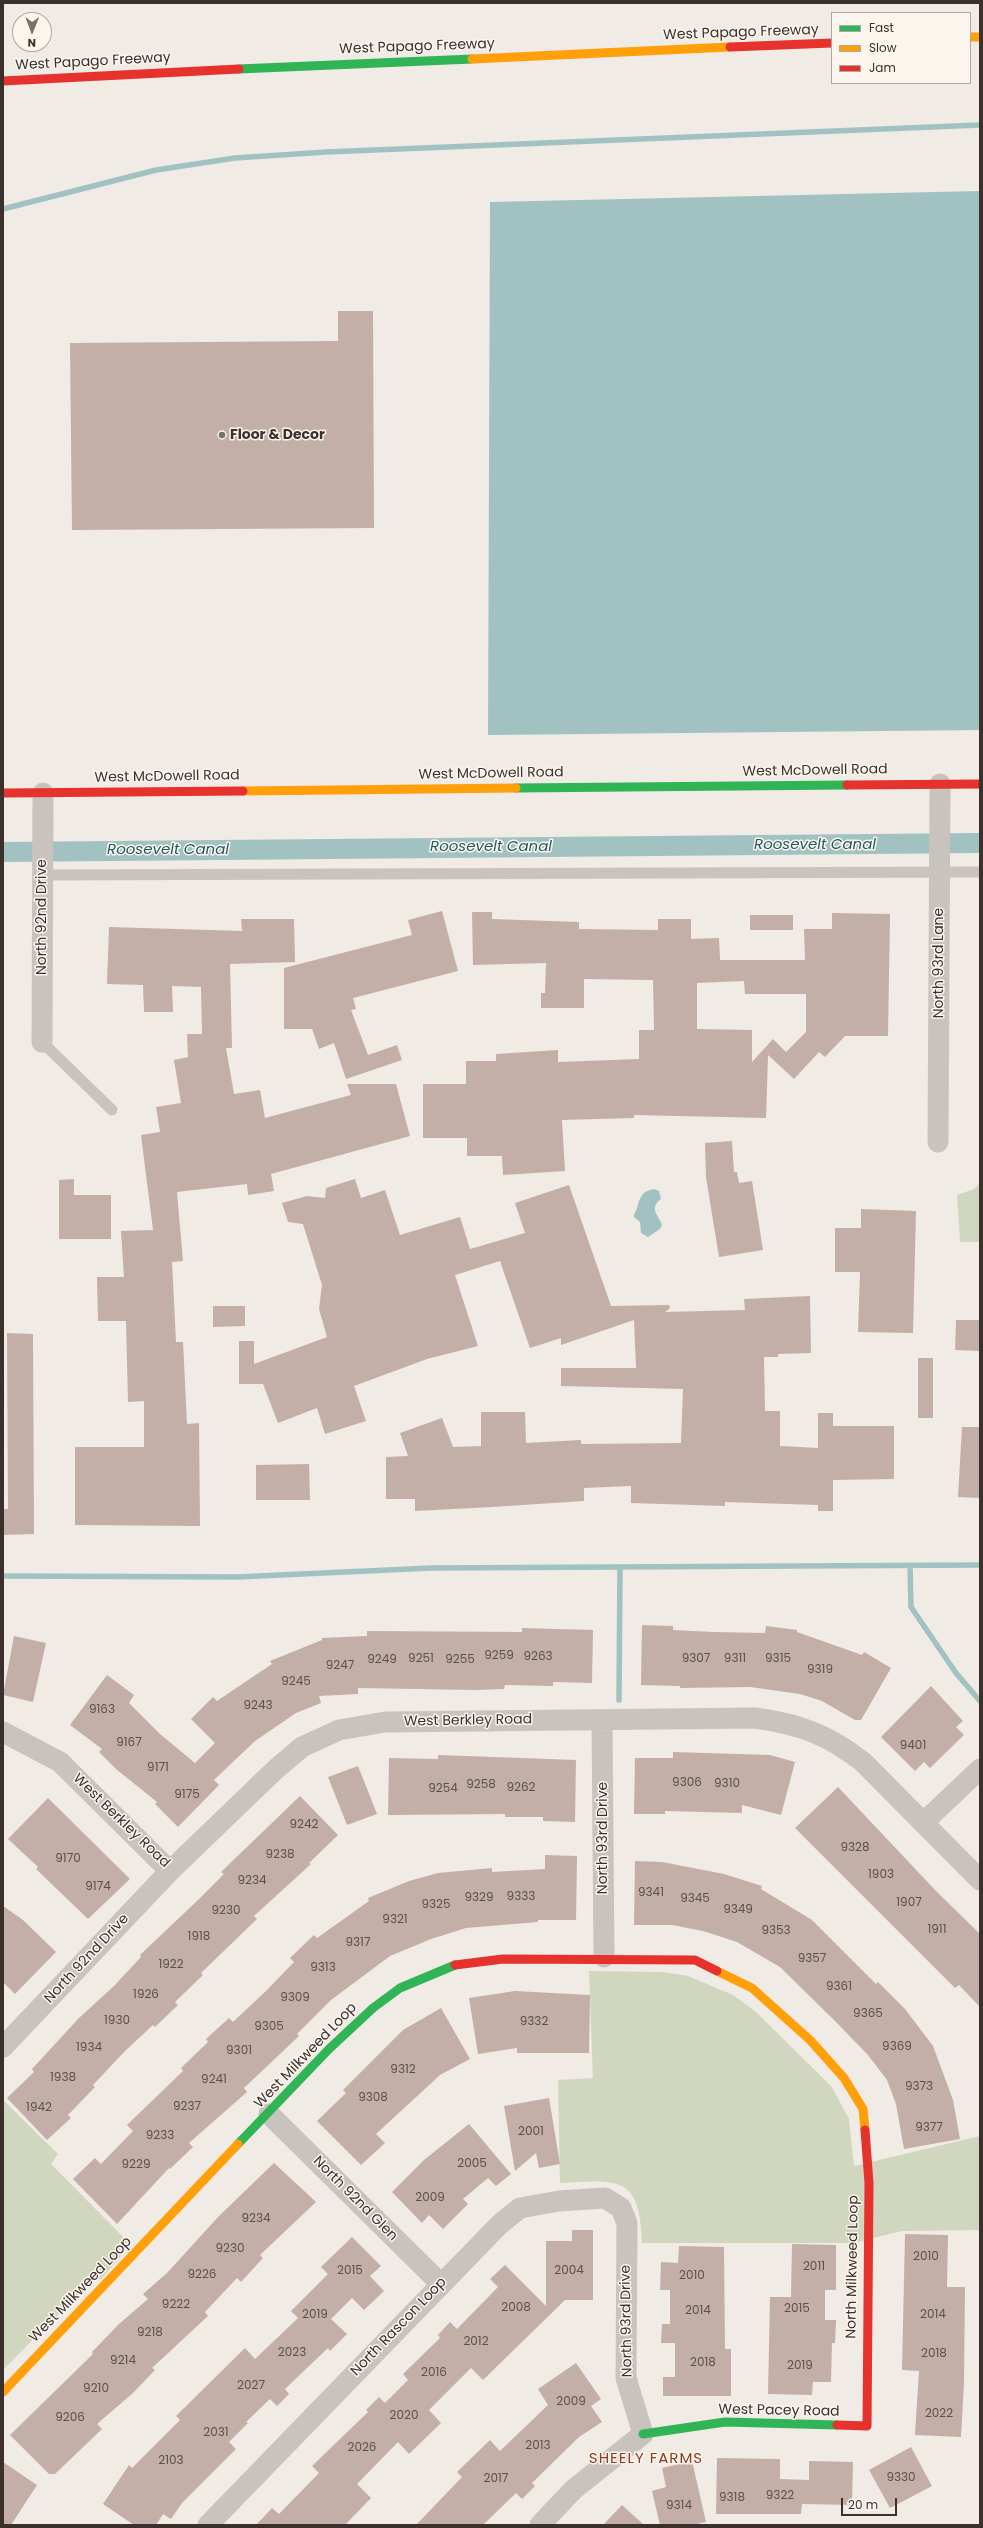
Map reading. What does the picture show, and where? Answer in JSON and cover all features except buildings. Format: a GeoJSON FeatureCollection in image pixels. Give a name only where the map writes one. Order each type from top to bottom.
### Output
{"type":"FeatureCollection","features":[{"type":"Feature","properties":{"kind":"main road","name":"West Papago Freeway"},"geometry":{"type":"LineString","coordinates":[[3,81],[103,75],[831,43]]}},
{"type":"Feature","properties":{"kind":"main road","name":"West McDowell Road"},"geometry":{"type":"LineString","coordinates":[[3,793],[980,784]]}},
{"type":"Feature","properties":{"kind":"main road","name":"West Milkweed Loop"},"geometry":{"type":"LineString","coordinates":[[3,2392],[269,2114],[329,2049],[373,2008],[400,1988],[423,1976],[450,1966],[503,1959],[604,1957],[695,1960],[752,1988],[810,2040],[844,2078],[863,2109]]}},
{"type":"Feature","properties":{"kind":"main road","name":"North Milkweed Loop"},"geometry":{"type":"LineString","coordinates":[[863,2109],[869,2183],[867,2426]]}},
{"type":"Feature","properties":{"kind":"main road","name":"West Pacey Road"},"geometry":{"type":"LineString","coordinates":[[643,2434],[725,2422],[867,2426]]}},
{"type":"Feature","properties":{"kind":"street","name":"North 93rd Lane"},"geometry":{"type":"LineString","coordinates":[[938,1142],[940,784]]}},
{"type":"Feature","properties":{"kind":"street","name":"North 92nd Drive"},"geometry":{"type":"LineString","coordinates":[[42,1042],[43,792]]}},
{"type":"Feature","properties":{"kind":"street","name":"West Berkley Road"},"geometry":{"type":"LineString","coordinates":[[3,1732],[60,1762],[170,1871],[286,1760],[302,1747],[339,1730],[385,1722],[755,1718],[790,1723],[818,1733],[842,1746],[863,1762],[980,1880]]}},
{"type":"Feature","properties":{"kind":"street","name":"North 93rd Drive"},"geometry":{"type":"LineString","coordinates":[[602,1720],[604,1957]]}},
{"type":"Feature","properties":{"kind":"street"},"geometry":{"type":"LineString","coordinates":[[922,1823],[980,1769]]}},
{"type":"Feature","properties":{"kind":"street","name":"North 92nd Drive"},"geometry":{"type":"LineString","coordinates":[[6,2039],[170,1871]]}},
{"type":"Feature","properties":{"kind":"street","name":"North 92nd Glen"},"geometry":{"type":"LineString","coordinates":[[269,2114],[441,2284]]}},
{"type":"Feature","properties":{"kind":"street","name":"North Rascon Loop"},"geometry":{"type":"LineString","coordinates":[[208,2525],[500,2224],[520,2208],[559,2201],[605,2198],[621,2208]]}},
{"type":"Feature","properties":{"kind":"street","name":"North 93rd Drive"},"geometry":{"type":"LineString","coordinates":[[621,2208],[627,2223],[626,2378],[643,2434]]}},
{"type":"Feature","properties":{"kind":"street"},"geometry":{"type":"LineString","coordinates":[[540,2525],[574,2490],[643,2434]]}},
{"type":"Feature","properties":{"kind":"lane"},"geometry":{"type":"LineString","coordinates":[[42,872],[940,868],[980,872]]}},
{"type":"Feature","properties":{"kind":"lane"},"geometry":{"type":"LineString","coordinates":[[42,1042],[112,1110]]}},
{"type":"Feature","properties":{"kind":"green space"},"geometry":{"type":"Polygon","coordinates":[[[980,1183],[980,1242],[960,1242],[957,1195],[974,1189],[980,1183]]]}},
{"type":"Feature","properties":{"kind":"green space"},"geometry":{"type":"Polygon","coordinates":[[[589,1971],[662,1972],[688,1976],[733,1995],[756,2012],[832,2087],[849,2119],[854,2166],[980,2136],[980,2230],[902,2231],[853,2243],[642,2243],[637,2205],[631,2193],[622,2186],[611,2183],[597,2182],[560,2183],[558,2080],[593,2078],[589,1971]]]}},
{"type":"Feature","properties":{"kind":"green space"},"geometry":{"type":"Polygon","coordinates":[[[3,2100],[58,2154],[51,2164],[128,2242],[120,2250],[121,2256],[101,2279],[93,2279],[3,2370],[3,2100]]]}},
{"type":"Feature","properties":{"kind":"water"},"geometry":{"type":"Polygon","coordinates":[[[980,191],[980,730],[488,735],[490,202],[980,191]]]}},
{"type":"Feature","properties":{"kind":"water"},"geometry":{"type":"Polygon","coordinates":[[[654,1189],[659,1191],[661,1199],[655,1206],[655,1209],[662,1225],[660,1229],[648,1237],[641,1233],[640,1222],[634,1217],[634,1215],[642,1195],[647,1191],[654,1189]]]}},
{"type":"Feature","properties":{"kind":"waterway"},"geometry":{"type":"LineString","coordinates":[[3,209],[156,170],[235,158],[326,152],[980,125]]}},
{"type":"Feature","properties":{"kind":"waterway","name":"Roosevelt Canal"},"geometry":{"type":"LineString","coordinates":[[3,852],[980,843]]}},
{"type":"Feature","properties":{"kind":"waterway"},"geometry":{"type":"LineString","coordinates":[[3,1576],[237,1577],[431,1568],[980,1565]]}},
{"type":"Feature","properties":{"kind":"waterway"},"geometry":{"type":"LineString","coordinates":[[910,1566],[911,1607],[956,1673],[980,1701]]}},
{"type":"Feature","properties":{"kind":"waterway"},"geometry":{"type":"LineString","coordinates":[[619,1700],[620,1567]]}},
{"type":"Feature","properties":{"kind":"traffic: fast"},"geometry":{"type":"LineString","coordinates":[[239,69],[472,59]]}},
{"type":"Feature","properties":{"kind":"traffic: fast"},"geometry":{"type":"LineString","coordinates":[[516,788],[847,785]]}},
{"type":"Feature","properties":{"kind":"traffic: fast"},"geometry":{"type":"LineString","coordinates":[[238,2144],[329,2049],[373,2008],[400,1988],[455,1965]]}},
{"type":"Feature","properties":{"kind":"traffic: fast"},"geometry":{"type":"LineString","coordinates":[[643,2434],[725,2422],[837,2425]]}},
{"type":"Feature","properties":{"kind":"traffic: slow"},"geometry":{"type":"LineString","coordinates":[[971,37],[980,37]]}},
{"type":"Feature","properties":{"kind":"traffic: slow"},"geometry":{"type":"LineString","coordinates":[[472,59],[730,47]]}},
{"type":"Feature","properties":{"kind":"traffic: slow"},"geometry":{"type":"LineString","coordinates":[[243,791],[516,788]]}},
{"type":"Feature","properties":{"kind":"traffic: slow"},"geometry":{"type":"LineString","coordinates":[[717,1971],[752,1988],[810,2040],[844,2078],[863,2109],[865,2130]]}},
{"type":"Feature","properties":{"kind":"traffic: slow"},"geometry":{"type":"LineString","coordinates":[[3,2392],[238,2144]]}},
{"type":"Feature","properties":{"kind":"traffic: jam"},"geometry":{"type":"LineString","coordinates":[[730,47],[831,43]]}},
{"type":"Feature","properties":{"kind":"traffic: jam"},"geometry":{"type":"LineString","coordinates":[[3,81],[239,69]]}},
{"type":"Feature","properties":{"kind":"traffic: jam"},"geometry":{"type":"LineString","coordinates":[[847,785],[980,784]]}},
{"type":"Feature","properties":{"kind":"traffic: jam"},"geometry":{"type":"LineString","coordinates":[[3,793],[243,791]]}},
{"type":"Feature","properties":{"kind":"traffic: jam"},"geometry":{"type":"LineString","coordinates":[[455,1965],[503,1959],[695,1960],[717,1971]]}},
{"type":"Feature","properties":{"kind":"traffic: jam"},"geometry":{"type":"LineString","coordinates":[[837,2425],[867,2426],[869,2183],[865,2130]]}},
{"type":"Feature","properties":{"kind":"place","name":"Floor & Decor"},"geometry":{"type":"Point","coordinates":[222,435]}},
{"type":"Feature","properties":{"kind":"district","name":"SHEELY FARMS"},"geometry":{"type":"Point","coordinates":[646,2459]}}]}
